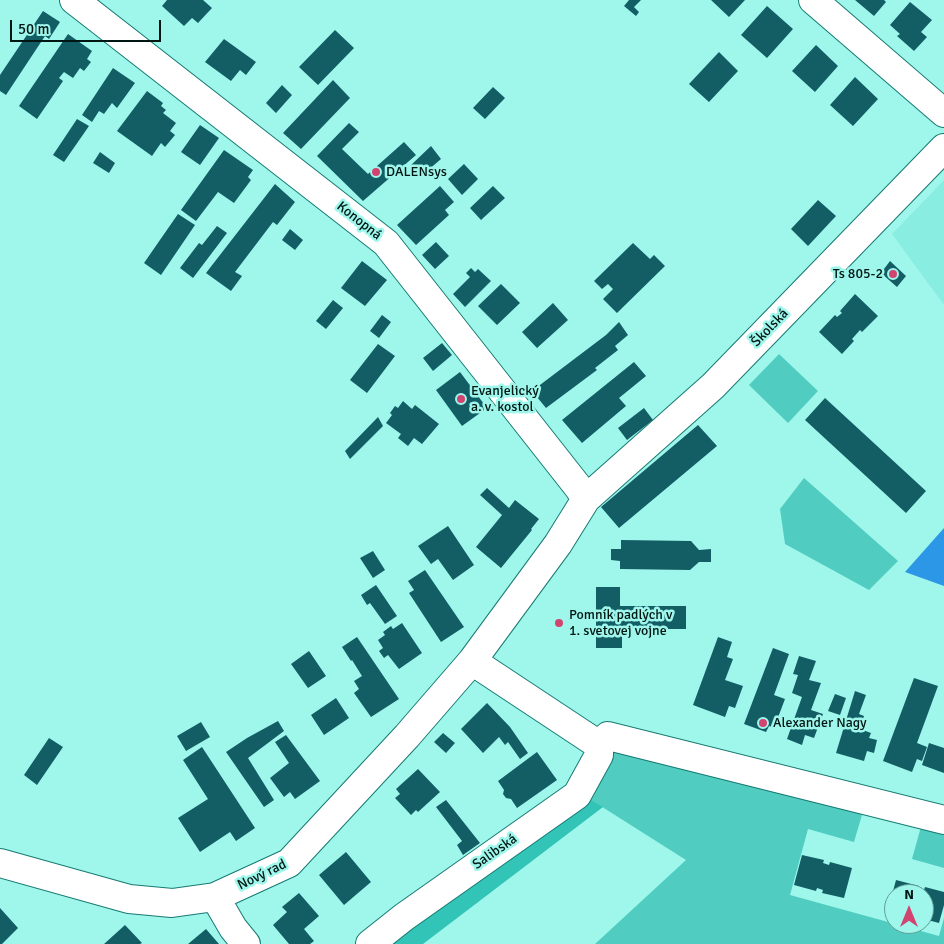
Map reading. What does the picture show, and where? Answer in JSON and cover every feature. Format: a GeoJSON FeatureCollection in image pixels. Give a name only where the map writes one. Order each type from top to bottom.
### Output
{"type":"FeatureCollection","features":[{"type":"Feature","properties":{"kind":"street","name":"Konopná"},"geometry":{"type":"LineString","coordinates":[[74,0],[386,242],[586,499]]}},
{"type":"Feature","properties":{"kind":"street"},"geometry":{"type":"LineString","coordinates":[[813,0],[944,113]]}},
{"type":"Feature","properties":{"kind":"street","name":"Školská"},"geometry":{"type":"LineString","coordinates":[[472,661],[558,544],[586,499],[713,386],[944,148]]}},
{"type":"Feature","properties":{"kind":"street"},"geometry":{"type":"LineString","coordinates":[[472,661],[599,745],[608,736],[944,820]]}},
{"type":"Feature","properties":{"kind":"street","name":"Nový rad"},"geometry":{"type":"LineString","coordinates":[[0,863],[129,899],[172,903],[215,897],[289,863],[407,736],[472,661]]}},
{"type":"Feature","properties":{"kind":"street","name":"Salibská"},"geometry":{"type":"LineString","coordinates":[[370,944],[404,917],[577,795],[599,754],[599,745]]}},
{"type":"Feature","properties":{"kind":"street"},"geometry":{"type":"LineString","coordinates":[[215,897],[233,928],[246,944]]}},
{"type":"Feature","properties":{"kind":"shaded area"},"geometry":{"type":"Polygon","coordinates":[[[944,180],[944,305],[892,234],[944,180]]]}},
{"type":"Feature","properties":{"kind":"shaded area"},"geometry":{"type":"Polygon","coordinates":[[[779,354],[818,391],[788,423],[749,385],[779,354]]]}},
{"type":"Feature","properties":{"kind":"shaded area"},"geometry":{"type":"Polygon","coordinates":[[[804,478],[898,561],[869,590],[785,544],[780,509],[804,478]]]}},
{"type":"Feature","properties":{"kind":"shaded area"},"geometry":{"type":"Polygon","coordinates":[[[944,528],[944,586],[905,572],[944,528]]]}},
{"type":"Feature","properties":{"kind":"shaded area"},"geometry":{"type":"Polygon","coordinates":[[[617,748],[864,808],[854,842],[808,829],[790,895],[884,921],[884,934],[932,934],[939,936],[944,918],[944,944],[595,944],[686,860],[588,798],[617,748]]]}},
{"type":"Feature","properties":{"kind":"shaded area"},"geometry":{"type":"Polygon","coordinates":[[[588,798],[603,807],[423,944],[392,944],[588,798]]]}},
{"type":"Feature","properties":{"kind":"shaded area"},"geometry":{"type":"Polygon","coordinates":[[[922,823],[944,829],[944,868],[912,859],[922,823]]]}},
{"type":"Feature","properties":{"kind":"building"},"geometry":{"type":"Polygon","coordinates":[[[167,0],[203,0],[212,8],[198,23],[192,18],[184,26],[162,6],[167,0]]]}},
{"type":"Feature","properties":{"kind":"building"},"geometry":{"type":"Polygon","coordinates":[[[629,0],[641,0],[634,7],[639,12],[636,16],[624,6],[629,0]]]}},
{"type":"Feature","properties":{"kind":"building"},"geometry":{"type":"Polygon","coordinates":[[[711,0],[745,0],[729,17],[711,0]]]}},
{"type":"Feature","properties":{"kind":"building"},"geometry":{"type":"Polygon","coordinates":[[[855,0],[884,0],[886,2],[874,16],[855,0]]]}},
{"type":"Feature","properties":{"kind":"building"},"geometry":{"type":"Polygon","coordinates":[[[910,2],[932,20],[921,32],[927,37],[914,51],[897,36],[900,34],[890,25],[910,2]]]}},
{"type":"Feature","properties":{"kind":"building"},"geometry":{"type":"Polygon","coordinates":[[[767,6],[793,29],[767,58],[741,35],[767,6]]]}},
{"type":"Feature","properties":{"kind":"building"},"geometry":{"type":"Polygon","coordinates":[[[43,11],[60,22],[49,39],[45,36],[6,95],[0,91],[0,75],[43,11]]]}},
{"type":"Feature","properties":{"kind":"building"},"geometry":{"type":"Polygon","coordinates":[[[335,30],[354,48],[318,85],[299,67],[335,30]]]}},
{"type":"Feature","properties":{"kind":"building"},"geometry":{"type":"Polygon","coordinates":[[[68,34],[92,51],[87,59],[91,62],[84,71],[80,68],[73,78],[64,72],[59,78],[63,81],[37,119],[19,106],[68,34]]]}},
{"type":"Feature","properties":{"kind":"building"},"geometry":{"type":"Polygon","coordinates":[[[224,39],[256,62],[246,75],[240,70],[231,81],[205,62],[224,39]]]}},
{"type":"Feature","properties":{"kind":"building"},"geometry":{"type":"Polygon","coordinates":[[[816,45],[838,66],[815,92],[792,71],[816,45]]]}},
{"type":"Feature","properties":{"kind":"building"},"geometry":{"type":"Polygon","coordinates":[[[719,52],[738,71],[709,102],[689,84],[719,52]]]}},
{"type":"Feature","properties":{"kind":"building"},"geometry":{"type":"Polygon","coordinates":[[[113,68],[135,83],[117,108],[112,103],[104,114],[99,111],[92,122],[82,115],[113,68]]]}},
{"type":"Feature","properties":{"kind":"building"},"geometry":{"type":"Polygon","coordinates":[[[855,77],[878,99],[853,126],[830,105],[855,77]]]}},
{"type":"Feature","properties":{"kind":"building"},"geometry":{"type":"Polygon","coordinates":[[[333,80],[350,98],[301,149],[283,133],[333,80]]]}},
{"type":"Feature","properties":{"kind":"building"},"geometry":{"type":"Polygon","coordinates":[[[282,85],[292,95],[276,113],[266,103],[282,85]]]}},
{"type":"Feature","properties":{"kind":"building"},"geometry":{"type":"Polygon","coordinates":[[[493,87],[505,98],[485,119],[473,108],[493,87]]]}},
{"type":"Feature","properties":{"kind":"building"},"geometry":{"type":"Polygon","coordinates":[[[147,91],[163,103],[161,106],[166,110],[163,113],[176,123],[170,131],[175,135],[165,147],[161,143],[152,156],[117,131],[147,91]]]}},
{"type":"Feature","properties":{"kind":"building"},"geometry":{"type":"Polygon","coordinates":[[[77,119],[89,126],[64,162],[53,155],[77,119]]]}},
{"type":"Feature","properties":{"kind":"building"},"geometry":{"type":"Polygon","coordinates":[[[349,123],[359,132],[342,149],[368,174],[404,142],[416,155],[363,201],[317,156],[349,123]]]}},
{"type":"Feature","properties":{"kind":"building"},"geometry":{"type":"Polygon","coordinates":[[[200,125],[219,138],[200,165],[181,152],[200,125]]]}},
{"type":"Feature","properties":{"kind":"building"},"geometry":{"type":"Polygon","coordinates":[[[431,146],[441,159],[420,177],[410,166],[431,146]]]}},
{"type":"Feature","properties":{"kind":"building"},"geometry":{"type":"Polygon","coordinates":[[[224,150],[253,170],[248,177],[251,180],[234,203],[218,192],[196,221],[181,210],[224,150]]]}},
{"type":"Feature","properties":{"kind":"building"},"geometry":{"type":"Polygon","coordinates":[[[100,152],[115,163],[109,173],[93,163],[100,152]]]}},
{"type":"Feature","properties":{"kind":"building"},"geometry":{"type":"Polygon","coordinates":[[[464,164],[478,179],[462,195],[448,179],[464,164]]]}},
{"type":"Feature","properties":{"kind":"building"},"geometry":{"type":"Polygon","coordinates":[[[275,184],[295,202],[277,225],[273,222],[235,272],[242,276],[231,291],[206,273],[275,184]]]}},
{"type":"Feature","properties":{"kind":"building"},"geometry":{"type":"Polygon","coordinates":[[[440,186],[454,202],[445,210],[449,215],[416,245],[397,225],[440,186]]]}},
{"type":"Feature","properties":{"kind":"building"},"geometry":{"type":"Polygon","coordinates":[[[493,186],[505,198],[481,220],[470,208],[493,186]]]}},
{"type":"Feature","properties":{"kind":"building"},"geometry":{"type":"Polygon","coordinates":[[[818,200],[836,216],[808,246],[791,229],[818,200]]]}},
{"type":"Feature","properties":{"kind":"building"},"geometry":{"type":"Polygon","coordinates":[[[178,214],[195,225],[161,275],[144,263],[178,214]]]}},
{"type":"Feature","properties":{"kind":"building"},"geometry":{"type":"Polygon","coordinates":[[[217,226],[227,233],[193,278],[180,268],[199,243],[202,245],[217,226]]]}},
{"type":"Feature","properties":{"kind":"building"},"geometry":{"type":"Polygon","coordinates":[[[290,229],[303,240],[295,250],[282,240],[290,229]]]}},
{"type":"Feature","properties":{"kind":"building"},"geometry":{"type":"Polygon","coordinates":[[[436,242],[449,256],[435,269],[422,255],[436,242]]]}},
{"type":"Feature","properties":{"kind":"building"},"geometry":{"type":"Polygon","coordinates":[[[633,243],[650,259],[654,255],[665,266],[617,313],[603,299],[613,289],[608,284],[602,289],[594,281],[633,243]]]}},
{"type":"Feature","properties":{"kind":"building"},"geometry":{"type":"Polygon","coordinates":[[[362,261],[387,280],[365,306],[341,288],[362,261]]]}},
{"type":"Feature","properties":{"kind":"building","name":"Ts 805-2"},"geometry":{"type":"Polygon","coordinates":[[[890,261],[906,276],[897,287],[881,273],[890,261]]]}},
{"type":"Feature","properties":{"kind":"building"},"geometry":{"type":"Polygon","coordinates":[[[471,268],[475,272],[478,269],[491,281],[465,307],[453,294],[470,277],[466,273],[471,268]]]}},
{"type":"Feature","properties":{"kind":"building"},"geometry":{"type":"Polygon","coordinates":[[[501,284],[520,303],[497,325],[478,306],[501,284]]]}},
{"type":"Feature","properties":{"kind":"building"},"geometry":{"type":"Polygon","coordinates":[[[855,294],[878,316],[862,332],[860,330],[852,339],[854,341],[842,354],[819,332],[835,315],[837,317],[842,313],[840,311],[855,294]]]}},
{"type":"Feature","properties":{"kind":"building"},"geometry":{"type":"Polygon","coordinates":[[[333,300],[343,308],[326,329],[316,321],[333,300]]]}},
{"type":"Feature","properties":{"kind":"building"},"geometry":{"type":"Polygon","coordinates":[[[553,303],[568,320],[537,348],[522,332],[553,303]]]}},
{"type":"Feature","properties":{"kind":"building"},"geometry":{"type":"Polygon","coordinates":[[[382,315],[391,322],[379,338],[370,331],[382,315]]]}},
{"type":"Feature","properties":{"kind":"building"},"geometry":{"type":"Polygon","coordinates":[[[619,322],[628,335],[615,346],[618,350],[595,368],[597,370],[546,408],[532,391],[606,335],[619,322]]]}},
{"type":"Feature","properties":{"kind":"building"},"geometry":{"type":"Polygon","coordinates":[[[442,343],[452,355],[433,371],[423,358],[442,343]]]}},
{"type":"Feature","properties":{"kind":"building"},"geometry":{"type":"Polygon","coordinates":[[[378,344],[395,356],[367,393],[350,380],[378,344]]]}},
{"type":"Feature","properties":{"kind":"building"},"geometry":{"type":"Polygon","coordinates":[[[634,362],[646,376],[619,398],[626,406],[582,443],[562,420],[634,362]]]}},
{"type":"Feature","properties":{"kind":"building","name":"Evanjelický a. v. kostol"},"geometry":{"type":"Polygon","coordinates":[[[460,372],[487,408],[462,426],[436,390],[460,372]]]}},
{"type":"Feature","properties":{"kind":"building"},"geometry":{"type":"Polygon","coordinates":[[[825,398],[926,491],[906,513],[805,420],[825,398]]]}},
{"type":"Feature","properties":{"kind":"building"},"geometry":{"type":"Polygon","coordinates":[[[403,401],[412,409],[415,405],[439,424],[422,444],[414,438],[408,446],[398,438],[401,434],[386,423],[392,415],[390,413],[395,406],[398,408],[403,401]]]}},
{"type":"Feature","properties":{"kind":"building"},"geometry":{"type":"Polygon","coordinates":[[[644,408],[653,420],[627,440],[618,428],[644,408]]]}},
{"type":"Feature","properties":{"kind":"building"},"geometry":{"type":"Polygon","coordinates":[[[378,417],[383,426],[350,459],[345,451],[378,417]]]}},
{"type":"Feature","properties":{"kind":"building"},"geometry":{"type":"Polygon","coordinates":[[[698,425],[717,446],[619,528],[601,507],[698,425]]]}},
{"type":"Feature","properties":{"kind":"building"},"geometry":{"type":"Polygon","coordinates":[[[487,488],[509,508],[515,500],[539,519],[501,568],[476,547],[502,515],[480,495],[487,488]]]}},
{"type":"Feature","properties":{"kind":"building"},"geometry":{"type":"Polygon","coordinates":[[[448,526],[474,565],[453,580],[438,559],[431,564],[418,546],[448,526]]]}},
{"type":"Feature","properties":{"kind":"building"},"geometry":{"type":"Polygon","coordinates":[[[621,540],[691,541],[699,550],[711,549],[711,562],[699,562],[690,570],[620,569],[620,561],[611,560],[611,549],[621,549],[621,540]]]}},
{"type":"Feature","properties":{"kind":"building"},"geometry":{"type":"Polygon","coordinates":[[[373,551],[385,570],[373,578],[360,558],[373,551]]]}},
{"type":"Feature","properties":{"kind":"building"},"geometry":{"type":"Polygon","coordinates":[[[425,570],[464,627],[441,642],[409,593],[414,590],[408,581],[425,570]]]}},
{"type":"Feature","properties":{"kind":"building"},"geometry":{"type":"Polygon","coordinates":[[[376,585],[397,616],[385,624],[370,603],[367,605],[361,595],[376,585]]]}},
{"type":"Feature","properties":{"kind":"building"},"geometry":{"type":"Polygon","coordinates":[[[596,587],[620,587],[620,606],[686,606],[686,629],[622,629],[622,648],[596,648],[596,587]]]}},
{"type":"Feature","properties":{"kind":"building"},"geometry":{"type":"Polygon","coordinates":[[[402,623],[422,653],[399,669],[388,655],[384,658],[379,651],[383,648],[378,640],[385,635],[383,632],[391,626],[393,629],[402,623]]]}},
{"type":"Feature","properties":{"kind":"building"},"geometry":{"type":"Polygon","coordinates":[[[357,637],[399,699],[371,717],[354,693],[359,689],[354,681],[362,676],[342,647],[357,637]]]}},
{"type":"Feature","properties":{"kind":"building"},"geometry":{"type":"Polygon","coordinates":[[[718,637],[732,642],[727,657],[733,659],[725,680],[743,686],[735,708],[729,706],[725,717],[693,705],[718,637]]]}},
{"type":"Feature","properties":{"kind":"building"},"geometry":{"type":"Polygon","coordinates":[[[773,648],[789,654],[774,695],[785,699],[774,728],[769,726],[766,732],[744,724],[773,648]]]}},
{"type":"Feature","properties":{"kind":"building"},"geometry":{"type":"Polygon","coordinates":[[[309,651],[326,676],[308,688],[291,664],[309,651]]]}},
{"type":"Feature","properties":{"kind":"building"},"geometry":{"type":"Polygon","coordinates":[[[799,656],[816,661],[809,680],[821,683],[811,710],[823,714],[814,738],[805,735],[802,745],[787,739],[802,697],[792,693],[798,675],[793,674],[799,656]]]}},
{"type":"Feature","properties":{"kind":"building"},"geometry":{"type":"Polygon","coordinates":[[[914,678],[938,686],[917,743],[927,747],[922,761],[917,759],[912,772],[883,761],[914,678]]]}},
{"type":"Feature","properties":{"kind":"building"},"geometry":{"type":"Polygon","coordinates":[[[855,691],[866,695],[859,714],[864,716],[860,729],[871,733],[869,738],[877,740],[874,753],[867,751],[864,761],[836,753],[855,691]]]}},
{"type":"Feature","properties":{"kind":"building"},"geometry":{"type":"Polygon","coordinates":[[[835,694],[846,698],[840,715],[828,711],[835,694]]]}},
{"type":"Feature","properties":{"kind":"building"},"geometry":{"type":"Polygon","coordinates":[[[336,698],[349,718],[324,735],[311,715],[336,698]]]}},
{"type":"Feature","properties":{"kind":"building"},"geometry":{"type":"Polygon","coordinates":[[[487,703],[510,727],[528,753],[520,759],[508,742],[505,745],[499,737],[483,753],[461,729],[487,703]]]}},
{"type":"Feature","properties":{"kind":"building"},"geometry":{"type":"Polygon","coordinates":[[[278,721],[284,731],[248,758],[274,800],[264,807],[226,752],[278,721]]]}},
{"type":"Feature","properties":{"kind":"building"},"geometry":{"type":"Polygon","coordinates":[[[201,722],[210,737],[186,751],[177,736],[201,722]]]}},
{"type":"Feature","properties":{"kind":"building"},"geometry":{"type":"Polygon","coordinates":[[[443,733],[455,743],[446,753],[434,742],[443,733]]]}},
{"type":"Feature","properties":{"kind":"building"},"geometry":{"type":"Polygon","coordinates":[[[286,735],[320,781],[295,799],[290,792],[284,797],[270,778],[289,763],[275,742],[286,735]]]}},
{"type":"Feature","properties":{"kind":"building"},"geometry":{"type":"Polygon","coordinates":[[[49,738],[63,747],[37,785],[24,775],[49,738]]]}},
{"type":"Feature","properties":{"kind":"building"},"geometry":{"type":"Polygon","coordinates":[[[929,743],[944,748],[944,773],[922,765],[929,743]]]}},
{"type":"Feature","properties":{"kind":"building"},"geometry":{"type":"Polygon","coordinates":[[[202,747],[255,828],[236,841],[230,832],[200,852],[178,818],[208,799],[183,760],[202,747]]]}},
{"type":"Feature","properties":{"kind":"building"},"geometry":{"type":"Polygon","coordinates":[[[537,752],[557,780],[517,808],[511,799],[506,798],[503,794],[504,790],[498,781],[537,752]]]}},
{"type":"Feature","properties":{"kind":"building"},"geometry":{"type":"Polygon","coordinates":[[[418,769],[440,792],[418,812],[416,810],[411,815],[395,798],[400,794],[396,789],[418,769]]]}},
{"type":"Feature","properties":{"kind":"building"},"geometry":{"type":"Polygon","coordinates":[[[446,800],[480,843],[463,855],[457,845],[462,841],[436,807],[446,800]]]}},
{"type":"Feature","properties":{"kind":"building"},"geometry":{"type":"Polygon","coordinates":[[[346,852],[371,882],[344,905],[319,875],[346,852]]]}},
{"type":"Feature","properties":{"kind":"building"},"geometry":{"type":"Polygon","coordinates":[[[802,855],[824,860],[823,863],[829,865],[830,862],[852,868],[844,898],[822,893],[823,890],[817,888],[816,891],[794,885],[802,855]]]}},
{"type":"Feature","properties":{"kind":"building"},"geometry":{"type":"Polygon","coordinates":[[[896,880],[911,884],[895,884],[896,880]]]}},
{"type":"Feature","properties":{"kind":"building"},"geometry":{"type":"Polygon","coordinates":[[[934,889],[944,892],[944,905],[939,923],[934,922],[934,889]]]}},
{"type":"Feature","properties":{"kind":"building"},"geometry":{"type":"Polygon","coordinates":[[[299,893],[319,916],[304,929],[314,941],[310,944],[289,944],[273,925],[287,912],[282,907],[299,893]]]}},
{"type":"Feature","properties":{"kind":"building"},"geometry":{"type":"Polygon","coordinates":[[[0,908],[18,928],[2,944],[0,944],[0,908]]]}},
{"type":"Feature","properties":{"kind":"building"},"geometry":{"type":"Polygon","coordinates":[[[125,925],[142,943],[104,944],[125,925]]]}},
{"type":"Feature","properties":{"kind":"building"},"geometry":{"type":"Polygon","coordinates":[[[206,929],[219,944],[188,944],[206,929]]]}},
{"type":"Feature","properties":{"kind":"place","name":"DALENsys"},"geometry":{"type":"Point","coordinates":[376,172]}},
{"type":"Feature","properties":{"kind":"place","name":"Ts 805-2"},"geometry":{"type":"Point","coordinates":[893,274]}},
{"type":"Feature","properties":{"kind":"place","name":"Evanjelický a. v. kostol"},"geometry":{"type":"Point","coordinates":[461,399]}},
{"type":"Feature","properties":{"kind":"place","name":"Pomník padlých v 1. svetovej vojne"},"geometry":{"type":"Point","coordinates":[559,623]}},
{"type":"Feature","properties":{"kind":"place","name":"Alexander Nagy"},"geometry":{"type":"Point","coordinates":[763,723]}}]}
